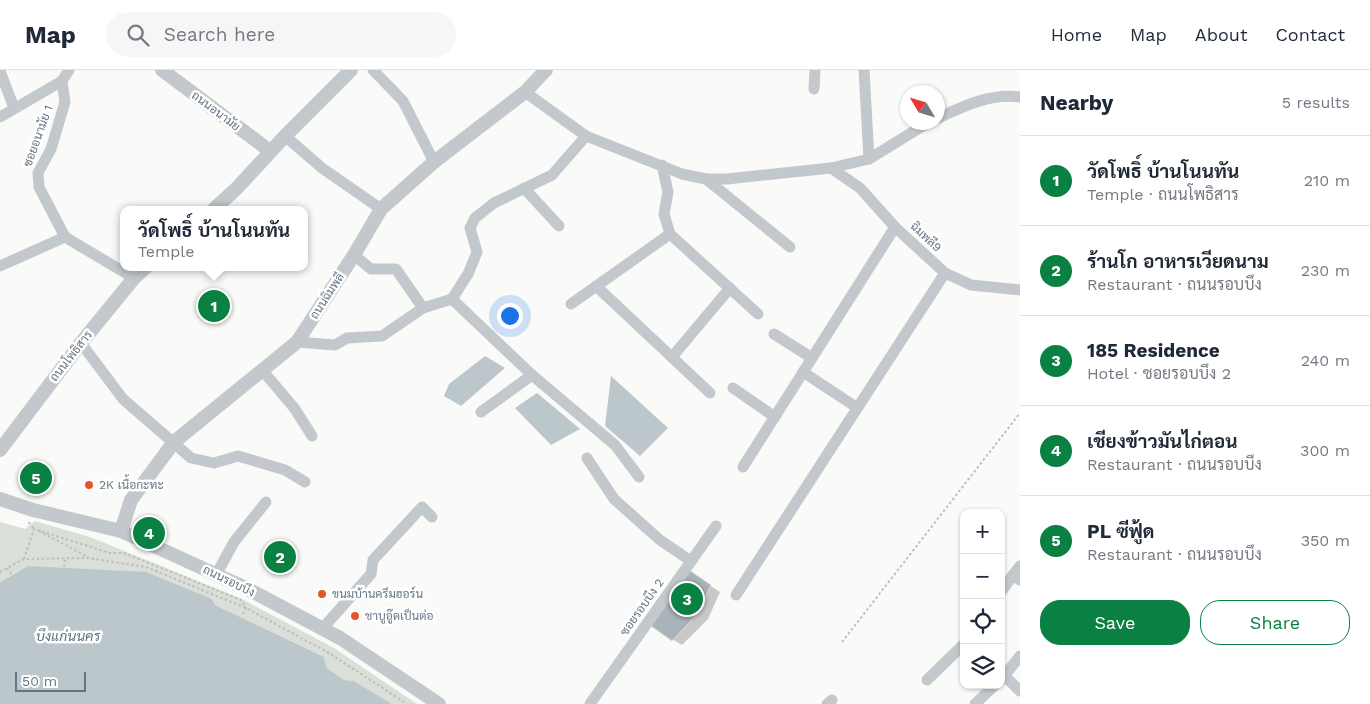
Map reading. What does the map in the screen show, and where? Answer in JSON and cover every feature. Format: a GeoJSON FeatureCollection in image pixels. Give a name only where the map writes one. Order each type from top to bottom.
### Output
{"type":"FeatureCollection","features":[{"type":"Feature","properties":{"kind":"street"},"geometry":{"type":"LineString","coordinates":[[0,117],[62,81],[68,70]]}},
{"type":"Feature","properties":{"kind":"street","name":"ถนนอนามัย"},"geometry":{"type":"LineString","coordinates":[[162,70],[270,151]]}},
{"type":"Feature","properties":{"kind":"street"},"geometry":{"type":"LineString","coordinates":[[217,206],[352,70]]}},
{"type":"Feature","properties":{"kind":"street"},"geometry":{"type":"LineString","coordinates":[[373,70],[403,101],[434,162]]}},
{"type":"Feature","properties":{"kind":"street","name":"ถนนฉิมพลี"},"geometry":{"type":"LineString","coordinates":[[121,531],[132,500],[174,442],[297,342],[354,255],[381,209],[434,162],[525,92],[546,70]]}},
{"type":"Feature","properties":{"kind":"street"},"geometry":{"type":"LineString","coordinates":[[814,89],[815,70]]}},
{"type":"Feature","properties":{"kind":"street"},"geometry":{"type":"LineString","coordinates":[[864,70],[869,159]]}},
{"type":"Feature","properties":{"kind":"street"},"geometry":{"type":"LineString","coordinates":[[0,71],[14,108]]}},
{"type":"Feature","properties":{"kind":"street","name":"ซอยอนามัย 1"},"geometry":{"type":"LineString","coordinates":[[62,81],[65,102],[51,149],[38,173],[39,186],[65,237]]}},
{"type":"Feature","properties":{"kind":"street"},"geometry":{"type":"LineString","coordinates":[[525,92],[586,136],[682,174],[706,179],[726,179],[831,168],[869,159],[916,130]]}},
{"type":"Feature","properties":{"kind":"street"},"geometry":{"type":"LineString","coordinates":[[945,115],[977,100],[1008,96],[1020,97]]}},
{"type":"Feature","properties":{"kind":"street"},"geometry":{"type":"LineString","coordinates":[[285,136],[322,168],[381,209]]}},
{"type":"Feature","properties":{"kind":"street"},"geometry":{"type":"LineString","coordinates":[[297,342],[335,345],[346,338],[382,336],[423,308],[452,299],[468,274],[477,252],[470,228],[474,218],[494,203],[552,175],[586,136]]}},
{"type":"Feature","properties":{"kind":"street"},"geometry":{"type":"LineString","coordinates":[[662,165],[668,192],[664,214],[670,234],[758,314]]}},
{"type":"Feature","properties":{"kind":"street","name":"ฉิมพลี9"},"geometry":{"type":"LineString","coordinates":[[831,168],[860,188],[896,227],[945,273],[971,285],[1020,290]]}},
{"type":"Feature","properties":{"kind":"street"},"geometry":{"type":"LineString","coordinates":[[706,179],[790,247]]}},
{"type":"Feature","properties":{"kind":"street"},"geometry":{"type":"LineString","coordinates":[[524,188],[559,226]]}},
{"type":"Feature","properties":{"kind":"street"},"geometry":{"type":"LineString","coordinates":[[743,467],[896,227]]}},
{"type":"Feature","properties":{"kind":"street"},"geometry":{"type":"LineString","coordinates":[[570,304],[670,234]]}},
{"type":"Feature","properties":{"kind":"street"},"geometry":{"type":"LineString","coordinates":[[0,266],[65,237],[120,270]]}},
{"type":"Feature","properties":{"kind":"street"},"geometry":{"type":"LineString","coordinates":[[354,255],[371,269],[396,269],[423,308]]}},
{"type":"Feature","properties":{"kind":"street"},"geometry":{"type":"LineString","coordinates":[[122,271],[134,278]]}},
{"type":"Feature","properties":{"kind":"street","name":"ถนนโพธิสาร"},"geometry":{"type":"LineString","coordinates":[[0,450],[81,343],[142,271]]}},
{"type":"Feature","properties":{"kind":"street"},"geometry":{"type":"LineString","coordinates":[[736,595],[856,407],[945,273]]}},
{"type":"Feature","properties":{"kind":"street"},"geometry":{"type":"LineString","coordinates":[[596,286],[710,393]]}},
{"type":"Feature","properties":{"kind":"street"},"geometry":{"type":"LineString","coordinates":[[672,357],[730,288]]}},
{"type":"Feature","properties":{"kind":"street"},"geometry":{"type":"LineString","coordinates":[[452,299],[457,306],[532,375],[615,445],[639,477]]}},
{"type":"Feature","properties":{"kind":"street"},"geometry":{"type":"LineString","coordinates":[[774,334],[812,358]]}},
{"type":"Feature","properties":{"kind":"street"},"geometry":{"type":"LineString","coordinates":[[81,343],[122,399],[191,458],[214,463],[238,456],[285,470],[305,482]]}},
{"type":"Feature","properties":{"kind":"street"},"geometry":{"type":"LineString","coordinates":[[263,371],[295,409],[312,436]]}},
{"type":"Feature","properties":{"kind":"street"},"geometry":{"type":"LineString","coordinates":[[803,372],[856,407]]}},
{"type":"Feature","properties":{"kind":"street"},"geometry":{"type":"LineString","coordinates":[[481,412],[532,375]]}},
{"type":"Feature","properties":{"kind":"street"},"geometry":{"type":"LineString","coordinates":[[733,388],[775,417]]}},
{"type":"Feature","properties":{"kind":"street"},"geometry":{"type":"LineString","coordinates":[[587,458],[614,499],[660,540],[691,561]]}},
{"type":"Feature","properties":{"kind":"street","name":"ถนนรอบบึง"},"geometry":{"type":"LineString","coordinates":[[0,499],[33,510],[121,531],[246,588],[340,638],[439,704]]}},
{"type":"Feature","properties":{"kind":"street"},"geometry":{"type":"LineString","coordinates":[[216,575],[234,542],[266,502]]}},
{"type":"Feature","properties":{"kind":"street"},"geometry":{"type":"LineString","coordinates":[[322,628],[370,574],[373,560],[422,507],[432,517]]}},
{"type":"Feature","properties":{"kind":"street","name":"ซอยรอบบึง 2"},"geometry":{"type":"LineString","coordinates":[[590,704],[716,526]]}},
{"type":"Feature","properties":{"kind":"street"},"geometry":{"type":"LineString","coordinates":[[1005,588],[1018,574]]}},
{"type":"Feature","properties":{"kind":"street"},"geometry":{"type":"LineString","coordinates":[[927,680],[960,648]]}},
{"type":"Feature","properties":{"kind":"street"},"geometry":{"type":"LineString","coordinates":[[1005,674],[1020,656]]}},
{"type":"Feature","properties":{"kind":"street"},"geometry":{"type":"LineString","coordinates":[[1005,678],[1020,691]]}},
{"type":"Feature","properties":{"kind":"street"},"geometry":{"type":"LineString","coordinates":[[975,704],[991,689]]}},
{"type":"Feature","properties":{"kind":"path"},"geometry":{"type":"LineString","coordinates":[[842,642],[1020,413]]}},
{"type":"Feature","properties":{"kind":"path"},"geometry":{"type":"LineString","coordinates":[[33,510],[29,523],[34,529],[88,558]]}},
{"type":"Feature","properties":{"kind":"path"},"geometry":{"type":"LineString","coordinates":[[24,559],[34,529]]}},
{"type":"Feature","properties":{"kind":"path"},"geometry":{"type":"LineString","coordinates":[[34,529],[110,553],[124,552],[241,600],[246,608]]}},
{"type":"Feature","properties":{"kind":"path"},"geometry":{"type":"LineString","coordinates":[[64,558],[64,567]]}},
{"type":"Feature","properties":{"kind":"path"},"geometry":{"type":"LineString","coordinates":[[0,572],[24,559],[88,558],[146,568],[246,608],[329,653],[407,704]]}},
{"type":"Feature","properties":{"kind":"path"},"geometry":{"type":"LineString","coordinates":[[7,568],[12,575]]}},
{"type":"Feature","properties":{"kind":"path"},"geometry":{"type":"LineString","coordinates":[[242,616],[246,608]]}},
{"type":"Feature","properties":{"kind":"shaded area"},"geometry":{"type":"Polygon","coordinates":[[[35,521],[90,537],[242,599],[334,648],[417,704],[392,704],[354,681],[344,680],[327,668],[324,657],[215,605],[212,599],[18,571],[0,582],[0,522],[25,529],[35,521]]]}},
{"type":"Feature","properties":{"kind":"water"},"geometry":{"type":"Polygon","coordinates":[[[485,356],[505,368],[461,406],[444,396],[449,384],[485,356]]]}},
{"type":"Feature","properties":{"kind":"water"},"geometry":{"type":"Polygon","coordinates":[[[611,376],[668,428],[640,456],[605,426],[611,376]]]}},
{"type":"Feature","properties":{"kind":"water"},"geometry":{"type":"Polygon","coordinates":[[[537,393],[580,429],[551,445],[515,408],[537,393]]]}},
{"type":"Feature","properties":{"kind":"water","name":"บึงแก่นนคร"},"geometry":{"type":"Polygon","coordinates":[[[28,566],[146,572],[212,599],[215,605],[324,657],[327,668],[344,680],[354,681],[392,704],[0,704],[0,582],[28,566]]]}},
{"type":"Feature","properties":{"kind":"building"},"geometry":{"type":"Polygon","coordinates":[[[689,570],[711,585],[698,613],[672,641],[651,626],[689,570]]]}},
{"type":"Feature","properties":{"kind":"place","name":"วัดโพธิ์ บ้านโนนทัน"},"geometry":{"type":"Point","coordinates":[214,306]}},
{"type":"Feature","properties":{"kind":"place","name":"PL ซีฟู้ด"},"geometry":{"type":"Point","coordinates":[36,478]}},
{"type":"Feature","properties":{"kind":"place","name":"2K เนื้อกะทะ"},"geometry":{"type":"Point","coordinates":[89,485]}},
{"type":"Feature","properties":{"kind":"place","name":"เชียงข้าวมันไก่ตอน"},"geometry":{"type":"Point","coordinates":[149,533]}},
{"type":"Feature","properties":{"kind":"place","name":"ร้านโก อาหารเวียดนาม"},"geometry":{"type":"Point","coordinates":[280,557]}},
{"type":"Feature","properties":{"kind":"place","name":"ขนมบ้านครีมฮอร์น"},"geometry":{"type":"Point","coordinates":[322,594]}},
{"type":"Feature","properties":{"kind":"place","name":"185 Residence"},"geometry":{"type":"Point","coordinates":[687,599]}},
{"type":"Feature","properties":{"kind":"place","name":"ชาบูอู๊ดเป็นต่อ"},"geometry":{"type":"Point","coordinates":[355,616]}}]}
